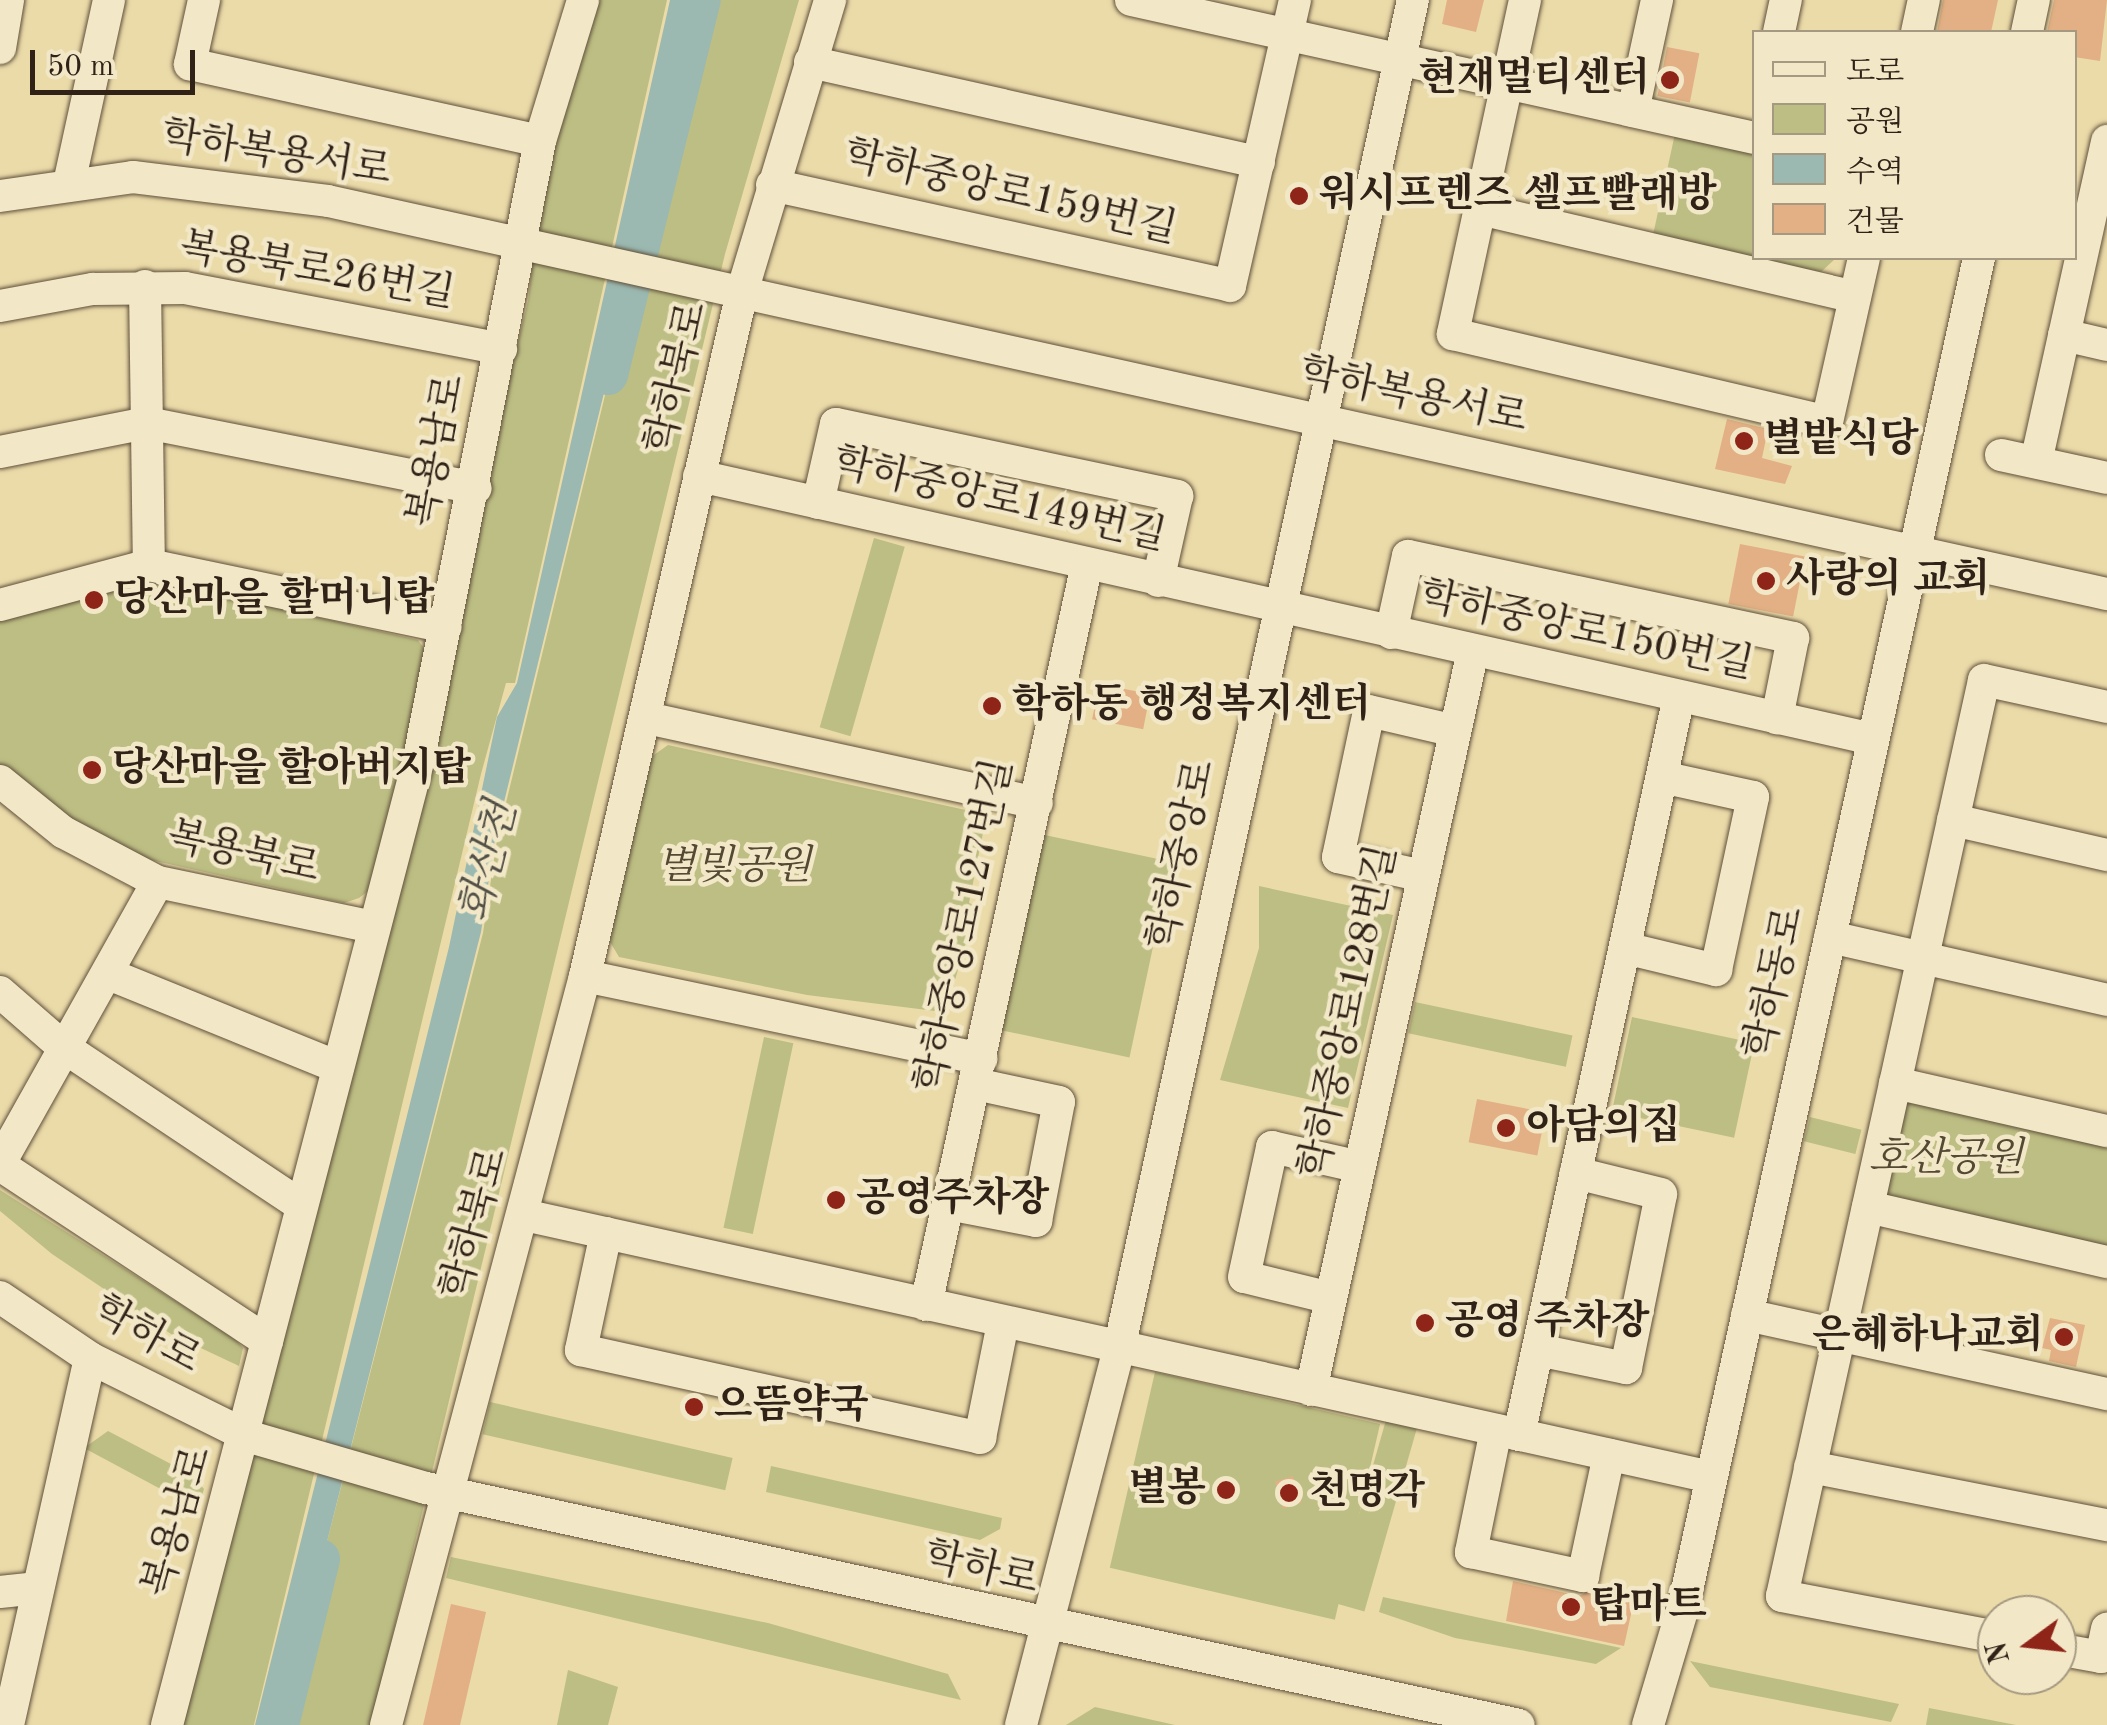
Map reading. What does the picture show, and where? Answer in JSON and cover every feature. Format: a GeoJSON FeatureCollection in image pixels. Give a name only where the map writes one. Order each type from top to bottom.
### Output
{"type":"FeatureCollection","features":[{"type":"Feature","properties":{"kind":"street"},"geometry":{"type":"LineString","coordinates":[[70,180],[109,0]]}},
{"type":"Feature","properties":{"kind":"street"},"geometry":{"type":"LineString","coordinates":[[204,0],[190,64],[540,141]]}},
{"type":"Feature","properties":{"kind":"street","name":"복용남로"},"geometry":{"type":"LineString","coordinates":[[167,1725],[251,1438],[267,1341],[374,927],[446,626],[501,349],[529,246],[540,141],[583,0]]}},
{"type":"Feature","properties":{"kind":"street","name":"학하북로"},"geometry":{"type":"LineString","coordinates":[[386,1725],[435,1490],[524,1215],[585,976],[742,292],[830,0]]}},
{"type":"Feature","properties":{"kind":"street"},"geometry":{"type":"LineString","coordinates":[[810,62],[1259,162],[1294,0]]}},
{"type":"Feature","properties":{"kind":"street","name":"학하중앙로"},"geometry":{"type":"LineString","coordinates":[[1021,1725],[1119,1348],[1414,0]]}},
{"type":"Feature","properties":{"kind":"street"},"geometry":{"type":"LineString","coordinates":[[1525,0],[1454,334],[1827,422],[1864,260]]}},
{"type":"Feature","properties":{"kind":"street"},"geometry":{"type":"LineString","coordinates":[[1633,111],[1657,0]]}},
{"type":"Feature","properties":{"kind":"street"},"geometry":{"type":"LineString","coordinates":[[1778,30],[1786,0]]}},
{"type":"Feature","properties":{"kind":"street"},"geometry":{"type":"LineString","coordinates":[[1917,30],[1924,0]]}},
{"type":"Feature","properties":{"kind":"street"},"geometry":{"type":"LineString","coordinates":[[2027,30],[2034,0]]}},
{"type":"Feature","properties":{"kind":"street"},"geometry":{"type":"LineString","coordinates":[[1140,1],[1752,138]]}},
{"type":"Feature","properties":{"kind":"street"},"geometry":{"type":"LineString","coordinates":[[2036,462],[2107,140]]}},
{"type":"Feature","properties":{"kind":"street","name":"학하중앙로159번길"},"geometry":{"type":"LineString","coordinates":[[772,184],[1230,286],[1259,162]]}},
{"type":"Feature","properties":{"kind":"street","name":"학하복용서로"},"geometry":{"type":"LineString","coordinates":[[0,196],[70,180],[210,181],[701,283],[2107,594]]}},
{"type":"Feature","properties":{"kind":"street"},"geometry":{"type":"LineString","coordinates":[[1480,209],[1855,297]]}},
{"type":"Feature","properties":{"kind":"street","name":"학하동로"},"geometry":{"type":"LineString","coordinates":[[1648,1725],[1711,1477],[1979,260]]}},
{"type":"Feature","properties":{"kind":"street"},"geometry":{"type":"LineString","coordinates":[[145,286],[149,565]]}},
{"type":"Feature","properties":{"kind":"street","name":"복용북로26번길"},"geometry":{"type":"LineString","coordinates":[[0,306],[145,286],[300,305],[501,349]]}},
{"type":"Feature","properties":{"kind":"street"},"geometry":{"type":"LineString","coordinates":[[2064,335],[2107,344]]}},
{"type":"Feature","properties":{"kind":"street"},"geometry":{"type":"LineString","coordinates":[[0,452],[147,424],[476,488]]}},
{"type":"Feature","properties":{"kind":"street"},"geometry":{"type":"LineString","coordinates":[[818,503],[836,424],[1177,496],[1158,581]]}},
{"type":"Feature","properties":{"kind":"street"},"geometry":{"type":"LineString","coordinates":[[2001,455],[2107,478]]}},
{"type":"Feature","properties":{"kind":"street","name":"학하중앙로149번길"},"geometry":{"type":"LineString","coordinates":[[699,476],[1280,609]]}},
{"type":"Feature","properties":{"kind":"street"},"geometry":{"type":"LineString","coordinates":[[1390,633],[1408,556],[1793,638],[1777,718]]}},
{"type":"Feature","properties":{"kind":"street","name":"학하중앙로127번길"},"geometry":{"type":"LineString","coordinates":[[926,1306],[1086,564]]}},
{"type":"Feature","properties":{"kind":"street"},"geometry":{"type":"LineString","coordinates":[[0,605],[149,565],[446,626]]}},
{"type":"Feature","properties":{"kind":"street","name":"학하중앙로150번길"},"geometry":{"type":"LineString","coordinates":[[1280,609],[1873,739]]}},
{"type":"Feature","properties":{"kind":"street","name":"학하중앙로128번길"},"geometry":{"type":"LineString","coordinates":[[1311,1390],[1473,651]]}},
{"type":"Feature","properties":{"kind":"street"},"geometry":{"type":"LineString","coordinates":[[1977,1633],[1782,1596],[1984,680],[2107,707]]}},
{"type":"Feature","properties":{"kind":"street"},"geometry":{"type":"LineString","coordinates":[[1609,1455],[1584,1576],[1471,1552],[1538,1350],[1680,696]]}},
{"type":"Feature","properties":{"kind":"street"},"geometry":{"type":"LineString","coordinates":[[1424,876],[1338,858],[1369,711],[1455,731]]}},
{"type":"Feature","properties":{"kind":"street"},"geometry":{"type":"LineString","coordinates":[[647,718],[1037,803]]}},
{"type":"Feature","properties":{"kind":"street"},"geometry":{"type":"LineString","coordinates":[[1625,948],[1716,970],[1753,796],[1662,777]]}},
{"type":"Feature","properties":{"kind":"street","name":"복용북로"},"geometry":{"type":"LineString","coordinates":[[0,781],[63,832],[158,882],[374,927]]}},
{"type":"Feature","properties":{"kind":"street"},"geometry":{"type":"LineString","coordinates":[[1953,820],[2107,855]]}},
{"type":"Feature","properties":{"kind":"street"},"geometry":{"type":"LineString","coordinates":[[158,882],[111,975],[62,1046],[0,1164],[267,1341]]}},
{"type":"Feature","properties":{"kind":"street"},"geometry":{"type":"LineString","coordinates":[[1830,937],[2107,1000]]}},
{"type":"Feature","properties":{"kind":"street"},"geometry":{"type":"LineString","coordinates":[[111,975],[338,1067]]}},
{"type":"Feature","properties":{"kind":"street"},"geometry":{"type":"LineString","coordinates":[[585,976],[978,1071],[1060,1102],[1036,1222],[948,1204]]}},
{"type":"Feature","properties":{"kind":"street"},"geometry":{"type":"LineString","coordinates":[[0,992],[62,1046],[302,1206]]}},
{"type":"Feature","properties":{"kind":"street"},"geometry":{"type":"LineString","coordinates":[[1895,1083],[2107,1131]]}},
{"type":"Feature","properties":{"kind":"street"},"geometry":{"type":"LineString","coordinates":[[1331,1298],[1244,1277],[1272,1148],[1360,1167]]}},
{"type":"Feature","properties":{"kind":"street"},"geometry":{"type":"LineString","coordinates":[[1538,1350],[1626,1368],[1661,1194],[1576,1173]]}},
{"type":"Feature","properties":{"kind":"street"},"geometry":{"type":"LineString","coordinates":[[1868,1207],[2107,1262]]}},
{"type":"Feature","properties":{"kind":"street"},"geometry":{"type":"LineString","coordinates":[[524,1215],[1711,1477]]}},
{"type":"Feature","properties":{"kind":"street"},"geometry":{"type":"LineString","coordinates":[[606,1233],[581,1350],[980,1438],[1003,1323]]}},
{"type":"Feature","properties":{"kind":"street","name":"학하로"},"geometry":{"type":"LineString","coordinates":[[0,1297],[90,1358],[251,1438],[435,1490],[1048,1628],[1519,1725]]}},
{"type":"Feature","properties":{"kind":"street"},"geometry":{"type":"LineString","coordinates":[[1747,1314],[2107,1394]]}},
{"type":"Feature","properties":{"kind":"street"},"geometry":{"type":"LineString","coordinates":[[8,1725],[90,1358]]}},
{"type":"Feature","properties":{"kind":"street"},"geometry":{"type":"LineString","coordinates":[[1810,1467],[2107,1525]]}},
{"type":"Feature","properties":{"kind":"street"},"geometry":{"type":"LineString","coordinates":[[0,1592],[38,1588]]}},
{"type":"Feature","properties":{"kind":"street"},"geometry":{"type":"LineString","coordinates":[[2077,1646],[2104,1643]]}},
{"type":"Feature","properties":{"kind":"green space"},"geometry":{"type":"Polygon","coordinates":[[[597,0],[667,0],[515,683],[506,683],[481,774],[254,1725],[179,1725],[528,301],[541,192],[597,0]]]}},
{"type":"Feature","properties":{"kind":"green space"},"geometry":{"type":"Polygon","coordinates":[[[701,0],[799,0],[725,254],[371,1725],[280,1725],[483,933],[497,840],[701,0]]]}},
{"type":"Feature","properties":{"kind":"green space"},"geometry":{"type":"Polygon","coordinates":[[[1676,129],[1752,147],[1752,257],[1653,235],[1676,129]]]}},
{"type":"Feature","properties":{"kind":"green space"},"geometry":{"type":"Polygon","coordinates":[[[1765,260],[1834,260],[1821,272],[1765,260]]]}},
{"type":"Feature","properties":{"kind":"green space"},"geometry":{"type":"Polygon","coordinates":[[[874,538],[905,547],[850,736],[820,727],[874,538]]]}},
{"type":"Feature","properties":{"kind":"green space"},"geometry":{"type":"Polygon","coordinates":[[[118,572],[418,640],[429,655],[372,888],[344,903],[133,856],[42,806],[0,770],[0,610],[118,572]]]}},
{"type":"Feature","properties":{"kind":"green space","name":"별빛공원"},"geometry":{"type":"Polygon","coordinates":[[[668,745],[975,812],[983,833],[969,903],[977,906],[949,1000],[935,1011],[807,995],[619,957],[606,935],[651,757],[668,745]]]}},
{"type":"Feature","properties":{"kind":"green space"},"geometry":{"type":"Polygon","coordinates":[[[1040,834],[1171,862],[1129,1057],[998,1030],[1040,834]]]}},
{"type":"Feature","properties":{"kind":"green space"},"geometry":{"type":"Polygon","coordinates":[[[1259,886],[1393,915],[1348,1108],[1220,1080],[1259,948],[1259,886]]]}},
{"type":"Feature","properties":{"kind":"green space"},"geometry":{"type":"Polygon","coordinates":[[[1415,1002],[1572,1035],[1566,1067],[1408,1033],[1415,1002]]]}},
{"type":"Feature","properties":{"kind":"green space"},"geometry":{"type":"Polygon","coordinates":[[[1632,1017],[1754,1043],[1734,1138],[1612,1112],[1632,1017]]]}},
{"type":"Feature","properties":{"kind":"green space"},"geometry":{"type":"Polygon","coordinates":[[[764,1037],[793,1043],[753,1234],[723,1228],[764,1037]]]}},
{"type":"Feature","properties":{"kind":"green space","name":"호산공원"},"geometry":{"type":"Polygon","coordinates":[[[1905,1095],[2107,1142],[2107,1249],[1886,1202],[1905,1095]]]}},
{"type":"Feature","properties":{"kind":"green space"},"geometry":{"type":"Polygon","coordinates":[[[1810,1117],[1861,1130],[1855,1154],[1804,1141],[1810,1117]]]}},
{"type":"Feature","properties":{"kind":"green space"},"geometry":{"type":"Polygon","coordinates":[[[0,1190],[234,1338],[243,1348],[239,1366],[171,1334],[52,1254],[0,1211],[0,1190]]]}},
{"type":"Feature","properties":{"kind":"green space"},"geometry":{"type":"Polygon","coordinates":[[[1155,1372],[1380,1424],[1335,1620],[1110,1568],[1155,1372]]]}},
{"type":"Feature","properties":{"kind":"green space"},"geometry":{"type":"Polygon","coordinates":[[[490,1402],[733,1458],[725,1490],[483,1434],[490,1402]]]}},
{"type":"Feature","properties":{"kind":"green space"},"geometry":{"type":"Polygon","coordinates":[[[1386,1420],[1417,1429],[1364,1611],[1334,1603],[1386,1420]]]}},
{"type":"Feature","properties":{"kind":"green space"},"geometry":{"type":"Polygon","coordinates":[[[108,1431],[192,1475],[204,1489],[198,1509],[84,1448],[108,1431]]]}},
{"type":"Feature","properties":{"kind":"green space"},"geometry":{"type":"Polygon","coordinates":[[[771,1466],[1002,1518],[1000,1529],[980,1540],[766,1492],[771,1466]]]}},
{"type":"Feature","properties":{"kind":"green space"},"geometry":{"type":"Polygon","coordinates":[[[451,1557],[768,1623],[948,1674],[961,1700],[446,1578],[451,1557]]]}},
{"type":"Feature","properties":{"kind":"green space"},"geometry":{"type":"Polygon","coordinates":[[[1383,1597],[1621,1648],[1596,1664],[1455,1638],[1379,1612],[1383,1597]]]}},
{"type":"Feature","properties":{"kind":"green space"},"geometry":{"type":"Polygon","coordinates":[[[1690,1661],[1899,1704],[1891,1722],[1710,1687],[1690,1661]]]}},
{"type":"Feature","properties":{"kind":"green space"},"geometry":{"type":"Polygon","coordinates":[[[568,1670],[618,1687],[608,1725],[557,1725],[568,1670]]]}},
{"type":"Feature","properties":{"kind":"green space"},"geometry":{"type":"Polygon","coordinates":[[[1095,1707],[1175,1725],[1066,1725],[1095,1707]]]}},
{"type":"Feature","properties":{"kind":"green space"},"geometry":{"type":"Polygon","coordinates":[[[1929,1708],[2016,1725],[1926,1725],[1929,1708]]]}},
{"type":"Feature","properties":{"kind":"water"},"geometry":{"type":"Polygon","coordinates":[[[670,0],[700,0],[495,839],[481,932],[286,1704],[279,1725],[255,1725],[449,947],[497,717],[517,683],[670,0]]]}},
{"type":"Feature","properties":{"kind":"building"},"geometry":{"type":"Polygon","coordinates":[[[1447,0],[1484,0],[1476,32],[1442,24],[1447,0]]]}},
{"type":"Feature","properties":{"kind":"building"},"geometry":{"type":"Polygon","coordinates":[[[1943,0],[1998,0],[1991,30],[1937,30],[1943,0]]]}},
{"type":"Feature","properties":{"kind":"building"},"geometry":{"type":"Polygon","coordinates":[[[2054,0],[2107,0],[2100,61],[2077,57],[2077,30],[2047,30],[2054,0]]]}},
{"type":"Feature","properties":{"kind":"building"},"geometry":{"type":"Polygon","coordinates":[[[1667,47],[1699,53],[1690,102],[1657,96],[1667,47]]]}},
{"type":"Feature","properties":{"kind":"building","name":"별밭식당"},"geometry":{"type":"Polygon","coordinates":[[[1727,419],[1768,429],[1762,458],[1792,466],[1785,484],[1715,469],[1727,419]]]}},
{"type":"Feature","properties":{"kind":"building","name":"사랑의 교회"},"geometry":{"type":"Polygon","coordinates":[[[1740,544],[1805,557],[1793,616],[1728,604],[1740,544]]]}},
{"type":"Feature","properties":{"kind":"building"},"geometry":{"type":"Polygon","coordinates":[[[1099,684],[1150,694],[1143,729],[1092,719],[1099,684]]]}},
{"type":"Feature","properties":{"kind":"building","name":"아담의집"},"geometry":{"type":"Polygon","coordinates":[[[1477,1099],[1546,1112],[1537,1156],[1469,1142],[1477,1099]]]}},
{"type":"Feature","properties":{"kind":"building","name":"은혜하나교회"},"geometry":{"type":"Polygon","coordinates":[[[2050,1318],[2085,1325],[2076,1367],[2049,1361],[2051,1350],[2042,1348],[2050,1318]]]}},
{"type":"Feature","properties":{"kind":"building","name":"천명각"},"geometry":{"type":"Polygon","coordinates":[[[1293,1476],[1302,1503],[1284,1509],[1275,1482],[1293,1476]]]}},
{"type":"Feature","properties":{"kind":"building","name":"탑마트"},"geometry":{"type":"Polygon","coordinates":[[[1513,1581],[1579,1596],[1600,1585],[1636,1592],[1624,1646],[1506,1621],[1513,1581]]]}},
{"type":"Feature","properties":{"kind":"building"},"geometry":{"type":"Polygon","coordinates":[[[451,1604],[486,1612],[460,1725],[423,1725],[451,1604]]]}},
{"type":"Feature","properties":{"kind":"waterway","name":"화산천"},"geometry":{"type":"LineString","coordinates":[[608,375],[701,0]]}},
{"type":"Feature","properties":{"kind":"waterway","name":"화산천"},"geometry":{"type":"LineString","coordinates":[[279,1725],[320,1559]]}},
{"type":"Feature","properties":{"kind":"place","name":"현재멀티센터"},"geometry":{"type":"Point","coordinates":[1670,80]}},
{"type":"Feature","properties":{"kind":"place","name":"워시프렌즈 셀프빨래방"},"geometry":{"type":"Point","coordinates":[1299,196]}},
{"type":"Feature","properties":{"kind":"place","name":"별밭식당"},"geometry":{"type":"Point","coordinates":[1744,441]}},
{"type":"Feature","properties":{"kind":"place","name":"사랑의 교회"},"geometry":{"type":"Point","coordinates":[1766,581]}},
{"type":"Feature","properties":{"kind":"place","name":"당산마을 할머니탑"},"geometry":{"type":"Point","coordinates":[94,600]}},
{"type":"Feature","properties":{"kind":"place","name":"학하동 행정복지센터"},"geometry":{"type":"Point","coordinates":[992,706]}},
{"type":"Feature","properties":{"kind":"place","name":"당산마을 할아버지탑"},"geometry":{"type":"Point","coordinates":[92,770]}},
{"type":"Feature","properties":{"kind":"place","name":"아담의집"},"geometry":{"type":"Point","coordinates":[1506,1128]}},
{"type":"Feature","properties":{"kind":"place","name":"공영주차장"},"geometry":{"type":"Point","coordinates":[836,1200]}},
{"type":"Feature","properties":{"kind":"place","name":"공영 주차장"},"geometry":{"type":"Point","coordinates":[1425,1323]}},
{"type":"Feature","properties":{"kind":"place","name":"은혜하나교회"},"geometry":{"type":"Point","coordinates":[2064,1337]}},
{"type":"Feature","properties":{"kind":"place","name":"으뜸약국"},"geometry":{"type":"Point","coordinates":[694,1407]}},
{"type":"Feature","properties":{"kind":"place","name":"별봉"},"geometry":{"type":"Point","coordinates":[1226,1490]}},
{"type":"Feature","properties":{"kind":"place","name":"천명각"},"geometry":{"type":"Point","coordinates":[1289,1493]}},
{"type":"Feature","properties":{"kind":"place","name":"탑마트"},"geometry":{"type":"Point","coordinates":[1571,1607]}}]}
